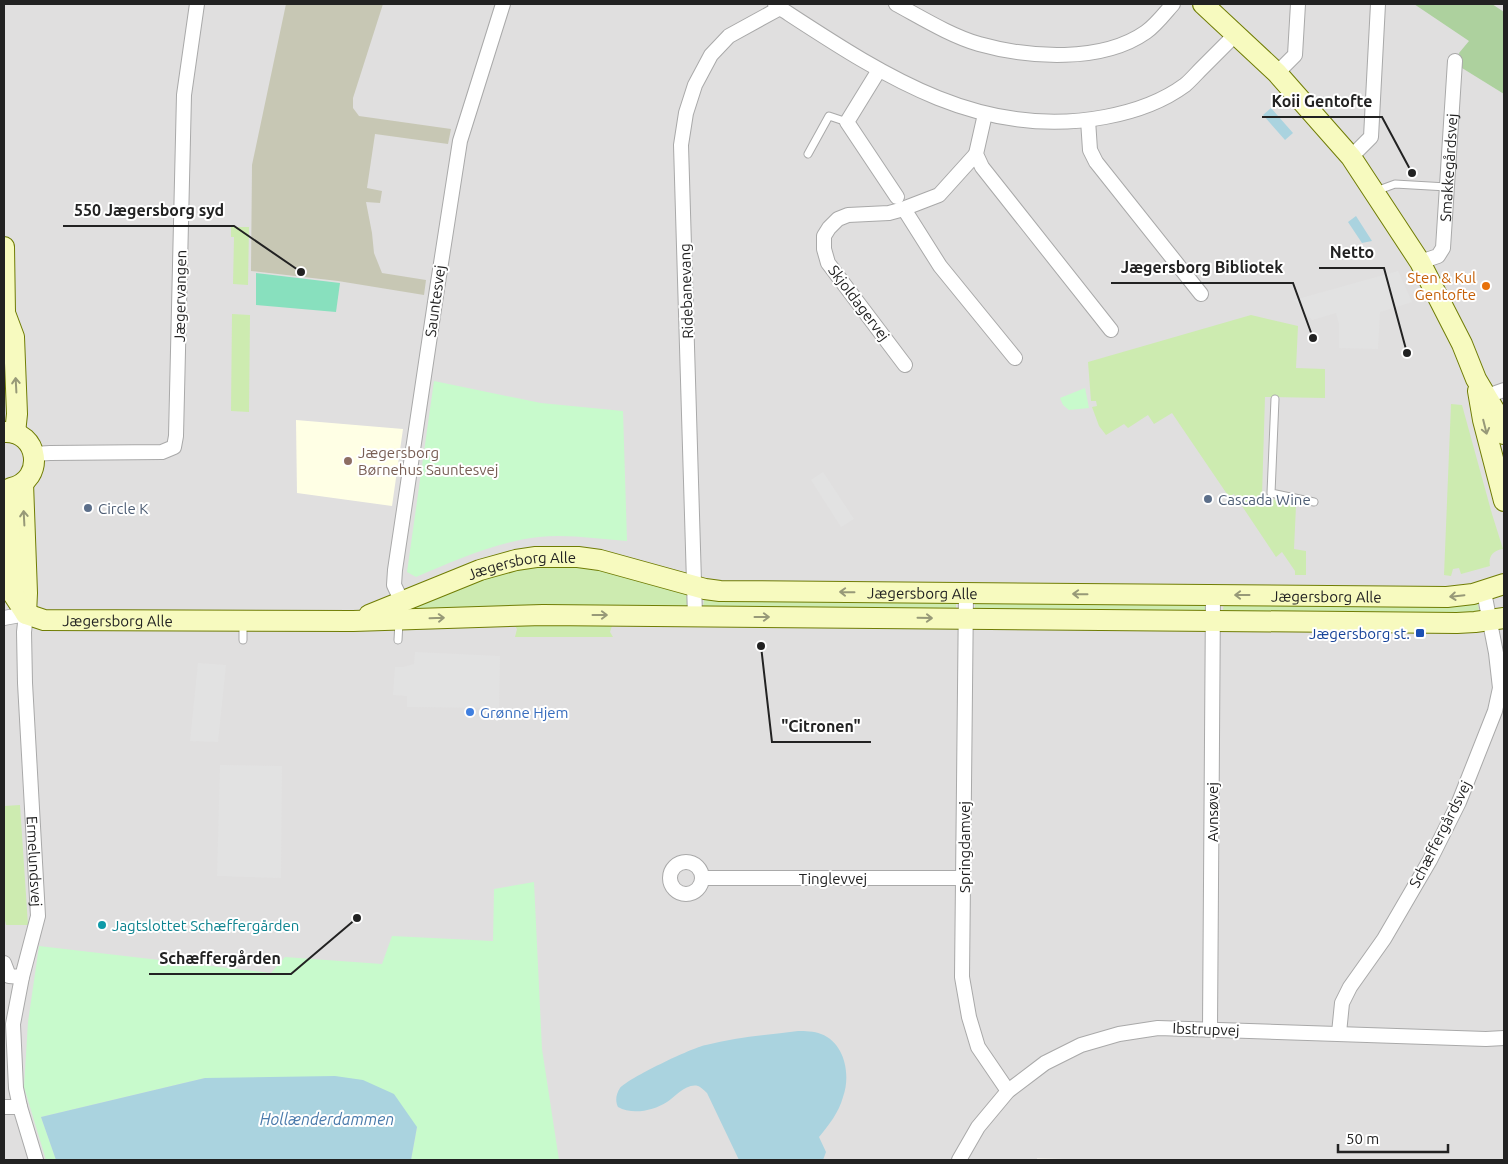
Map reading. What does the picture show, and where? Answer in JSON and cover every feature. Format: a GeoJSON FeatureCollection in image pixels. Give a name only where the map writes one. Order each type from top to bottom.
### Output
{"type":"FeatureCollection","features":[{"type":"Feature","properties":{"kind":"street","name":"Jægervangen"},"geometry":{"type":"LineString","coordinates":[[34,454],[162,452],[174,447],[176,436],[184,95],[197,4]]}},
{"type":"Feature","properties":{"kind":"street","name":"Sauntesvej"},"geometry":{"type":"LineString","coordinates":[[400,611],[394,585],[395,570],[460,141],[503,4]]}},
{"type":"Feature","properties":{"kind":"street"},"geometry":{"type":"LineString","coordinates":[[896,4],[936,26],[978,44],[1020,52],[1059,55],[1098,52],[1127,43],[1148,31],[1173,4]]}},
{"type":"Feature","properties":{"kind":"street"},"geometry":{"type":"LineString","coordinates":[[1202,4],[1277,73],[1351,157],[1420,262],[1462,344],[1476,379],[1483,420],[1504,501]]}},
{"type":"Feature","properties":{"kind":"street"},"geometry":{"type":"LineString","coordinates":[[1277,73],[1295,55],[1298,4]]}},
{"type":"Feature","properties":{"kind":"street"},"geometry":{"type":"LineString","coordinates":[[1351,157],[1371,137],[1378,4]]}},
{"type":"Feature","properties":{"kind":"street"},"geometry":{"type":"LineString","coordinates":[[778,6],[879,70],[945,102],[985,114],[1025,121],[1088,120],[1122,114],[1156,102],[1185,85],[1236,34]]}},
{"type":"Feature","properties":{"kind":"street","name":"Ridebanevang"},"geometry":{"type":"LineString","coordinates":[[695,616],[681,145],[686,113],[695,85],[711,56],[728,36],[778,6]]}},
{"type":"Feature","properties":{"kind":"street","name":"Smakkegårdsvej"},"geometry":{"type":"LineString","coordinates":[[1420,262],[1438,256],[1443,248],[1454,60]]}},
{"type":"Feature","properties":{"kind":"street"},"geometry":{"type":"LineString","coordinates":[[879,70],[846,122],[897,197]]}},
{"type":"Feature","properties":{"kind":"street","name":"Skjoldagervej"},"geometry":{"type":"LineString","coordinates":[[905,364],[828,263],[824,249],[824,236],[838,219],[848,214],[889,213],[939,195],[976,154],[985,114]]}},
{"type":"Feature","properties":{"kind":"street"},"geometry":{"type":"LineString","coordinates":[[1088,120],[1090,150],[1096,162],[1201,294]]}},
{"type":"Feature","properties":{"kind":"street"},"geometry":{"type":"LineString","coordinates":[[976,154],[982,168],[1111,330]]}},
{"type":"Feature","properties":{"kind":"street"},"geometry":{"type":"LineString","coordinates":[[904,209],[940,266],[1015,358]]}},
{"type":"Feature","properties":{"kind":"street"},"geometry":{"type":"LineString","coordinates":[[4,247],[4,315],[14,337],[17,414],[9,433],[20,436],[28,442],[34,454],[32,472],[10,487]]}},
{"type":"Feature","properties":{"kind":"street"},"geometry":{"type":"LineString","coordinates":[[1476,379],[1495,393],[1498,416],[1504,434]]}},
{"type":"Feature","properties":{"kind":"street","name":"Ermelundsvej"},"geometry":{"type":"LineString","coordinates":[[10,487],[27,593],[24,632],[25,683],[38,916],[22,977],[13,1024],[15,1075],[20,1106],[36,1160]]}},
{"type":"Feature","properties":{"kind":"street","name":"Jægersborg Alle"},"geometry":{"type":"LineString","coordinates":[[400,611],[480,570],[516,560],[564,556],[600,560],[720,591],[1447,597],[1484,592],[1504,584]]}},
{"type":"Feature","properties":{"kind":"street","name":"Schæffergårdsvej"},"geometry":{"type":"LineString","coordinates":[[1339,1033],[1342,1003],[1350,986],[1384,939],[1430,860],[1459,802],[1494,711],[1500,688],[1497,619],[1484,592]]}},
{"type":"Feature","properties":{"kind":"street","name":"Springdamvej"},"geometry":{"type":"LineString","coordinates":[[966,593],[962,977],[969,1017],[978,1046],[1008,1091]]}},
{"type":"Feature","properties":{"kind":"street","name":"Avnsøvej"},"geometry":{"type":"LineString","coordinates":[[1210,1029],[1214,595]]}},
{"type":"Feature","properties":{"kind":"street","name":"Jægersborg Alle"},"geometry":{"type":"LineString","coordinates":[[4,618],[26,614],[39,619],[243,630],[354,621],[400,611],[543,615],[1456,623],[1497,619]]}},
{"type":"Feature","properties":{"kind":"street","name":"Tinglevvej"},"geometry":{"type":"LineString","coordinates":[[702,878],[963,878]]}},
{"type":"Feature","properties":{"kind":"street"},"geometry":{"type":"LineString","coordinates":[[4,964],[9,976],[22,977]]}},
{"type":"Feature","properties":{"kind":"street","name":"Ibstrupvej"},"geometry":{"type":"LineString","coordinates":[[958,1160],[978,1127],[1008,1091],[1045,1063],[1081,1046],[1119,1034],[1158,1028],[1486,1039],[1504,1038]]}},
{"type":"Feature","properties":{"kind":"street"},"geometry":{"type":"LineString","coordinates":[[4,1107],[20,1106]]}},
{"type":"Feature","properties":{"kind":"lane"},"geometry":{"type":"LineString","coordinates":[[808,154],[828,116],[846,122]]}},
{"type":"Feature","properties":{"kind":"lane"},"geometry":{"type":"LineString","coordinates":[[1374,192],[1395,184],[1447,187]]}},
{"type":"Feature","properties":{"kind":"lane"},"geometry":{"type":"LineString","coordinates":[[1275,399],[1272,493],[1314,502]]}},
{"type":"Feature","properties":{"kind":"lane"},"geometry":{"type":"LineString","coordinates":[[398,640],[400,611]]}},
{"type":"Feature","properties":{"kind":"shaded area"},"geometry":{"type":"Polygon","coordinates":[[[4,4],[1504,4],[1504,1160],[1089,1160],[1037,1158],[1037,1160],[4,1160],[4,4]]]}},
{"type":"Feature","properties":{"kind":"shaded area"},"geometry":{"type":"Polygon","coordinates":[[[286,4],[383,4],[353,98],[353,108],[359,116],[451,129],[448,144],[375,134],[367,188],[382,191],[380,203],[366,202],[374,253],[382,273],[426,280],[424,295],[338,281],[251,271],[252,165],[286,4]]]}},
{"type":"Feature","properties":{"kind":"shaded area"},"geometry":{"type":"Polygon","coordinates":[[[1398,271],[1412,302],[1380,312],[1378,349],[1339,348],[1339,324],[1336,313],[1312,320],[1294,300],[1398,271]]]}},
{"type":"Feature","properties":{"kind":"shaded area","name":"Jægersborg Børnehus Sauntesvej"},"geometry":{"type":"Polygon","coordinates":[[[296,420],[403,429],[392,506],[297,493],[296,420]]]}},
{"type":"Feature","properties":{"kind":"shaded area"},"geometry":{"type":"Polygon","coordinates":[[[823,472],[854,519],[841,527],[811,480],[823,472]]]}},
{"type":"Feature","properties":{"kind":"shaded area"},"geometry":{"type":"Polygon","coordinates":[[[415,652],[500,656],[499,708],[407,707],[407,696],[393,695],[395,667],[414,664],[415,652]]]}},
{"type":"Feature","properties":{"kind":"shaded area"},"geometry":{"type":"Polygon","coordinates":[[[198,663],[226,665],[218,742],[190,741],[198,663]]]}},
{"type":"Feature","properties":{"kind":"shaded area"},"geometry":{"type":"Polygon","coordinates":[[[220,765],[282,766],[281,878],[217,876],[220,765]]]}},
{"type":"Feature","properties":{"kind":"green space"},"geometry":{"type":"Polygon","coordinates":[[[1414,4],[1492,4],[1504,12],[1504,94],[1462,68],[1459,53],[1469,41],[1414,4]]]}},
{"type":"Feature","properties":{"kind":"green space"},"geometry":{"type":"Polygon","coordinates":[[[231,227],[249,227],[248,285],[233,284],[234,237],[231,237],[231,227]]]}},
{"type":"Feature","properties":{"kind":"green space"},"geometry":{"type":"Polygon","coordinates":[[[256,273],[340,283],[336,312],[256,305],[256,273]]]}},
{"type":"Feature","properties":{"kind":"green space"},"geometry":{"type":"Polygon","coordinates":[[[232,314],[250,315],[249,412],[231,411],[232,314]]]}},
{"type":"Feature","properties":{"kind":"green space"},"geometry":{"type":"Polygon","coordinates":[[[1251,315],[1298,326],[1296,368],[1325,369],[1325,398],[1265,397],[1262,496],[1296,506],[1294,549],[1306,551],[1306,575],[1295,575],[1295,571],[1282,552],[1276,557],[1234,494],[1229,497],[1172,413],[1154,424],[1148,415],[1128,428],[1124,424],[1106,435],[1099,426],[1092,407],[1097,406],[1096,401],[1091,401],[1088,362],[1251,315]]]}},
{"type":"Feature","properties":{"kind":"green space"},"geometry":{"type":"Polygon","coordinates":[[[434,381],[541,403],[623,411],[627,541],[572,536],[523,539],[491,547],[416,577],[407,572],[434,381]]]}},
{"type":"Feature","properties":{"kind":"green space"},"geometry":{"type":"Polygon","coordinates":[[[1085,388],[1089,408],[1069,410],[1063,405],[1060,398],[1085,388]]]}},
{"type":"Feature","properties":{"kind":"green space"},"geometry":{"type":"Polygon","coordinates":[[[1451,404],[1462,405],[1503,549],[1492,554],[1490,566],[1461,574],[1459,568],[1453,569],[1451,576],[1444,575],[1451,404]]]}},
{"type":"Feature","properties":{"kind":"green space"},"geometry":{"type":"Polygon","coordinates":[[[573,562],[686,593],[687,609],[416,610],[414,606],[499,569],[573,562]]]}},
{"type":"Feature","properties":{"kind":"green space"},"geometry":{"type":"Polygon","coordinates":[[[704,599],[956,602],[956,611],[703,608],[704,599]]]}},
{"type":"Feature","properties":{"kind":"green space"},"geometry":{"type":"Polygon","coordinates":[[[975,602],[1205,605],[1205,610],[1203,613],[975,609],[975,602]]]}},
{"type":"Feature","properties":{"kind":"green space"},"geometry":{"type":"Polygon","coordinates":[[[1476,602],[1479,606],[1478,614],[1225,614],[1223,609],[1224,603],[1476,602]]]}},
{"type":"Feature","properties":{"kind":"green space"},"geometry":{"type":"Polygon","coordinates":[[[515,626],[612,626],[610,632],[613,637],[515,637],[517,629],[515,626]]]}},
{"type":"Feature","properties":{"kind":"green space"},"geometry":{"type":"Polygon","coordinates":[[[20,805],[28,925],[6,925],[4,916],[4,806],[20,805]]]}},
{"type":"Feature","properties":{"kind":"green space"},"geometry":{"type":"Polygon","coordinates":[[[534,882],[542,1049],[559,1160],[411,1160],[417,1127],[205,1078],[41,1117],[56,1160],[46,1160],[24,1087],[28,1022],[39,946],[271,973],[285,957],[382,964],[392,936],[493,941],[494,889],[534,882]]]}},
{"type":"Feature","properties":{"kind":"water"},"geometry":{"type":"Polygon","coordinates":[[[1271,108],[1293,133],[1285,140],[1263,115],[1271,108]]]}},
{"type":"Feature","properties":{"kind":"water"},"geometry":{"type":"Polygon","coordinates":[[[1356,216],[1372,241],[1362,243],[1348,222],[1356,216]]]}},
{"type":"Feature","properties":{"kind":"water"},"geometry":{"type":"Polygon","coordinates":[[[798,1031],[815,1032],[829,1038],[841,1052],[846,1070],[845,1088],[839,1108],[819,1137],[826,1152],[823,1160],[739,1160],[707,1093],[698,1086],[685,1088],[667,1102],[649,1110],[630,1111],[618,1107],[616,1100],[618,1093],[620,1088],[626,1083],[698,1047],[752,1036],[798,1031]]]}},
{"type":"Feature","properties":{"kind":"water","name":"Hollænderdammen"},"geometry":{"type":"Polygon","coordinates":[[[335,1076],[363,1080],[394,1094],[417,1127],[411,1160],[56,1160],[41,1117],[205,1078],[335,1076]]]}},
{"type":"Feature","properties":{"kind":"place","name":"Koii Gentofte"},"geometry":{"type":"Point","coordinates":[1412,173]}},
{"type":"Feature","properties":{"kind":"place","name":"550 Jægersborg syd"},"geometry":{"type":"Point","coordinates":[301,272]}},
{"type":"Feature","properties":{"kind":"place","name":"Sten & Kul Gentofte"},"geometry":{"type":"Point","coordinates":[1486,286]}},
{"type":"Feature","properties":{"kind":"place","name":"Jægersborg Bibliotek"},"geometry":{"type":"Point","coordinates":[1313,338]}},
{"type":"Feature","properties":{"kind":"place","name":"Netto"},"geometry":{"type":"Point","coordinates":[1407,353]}},
{"type":"Feature","properties":{"kind":"place","name":"Jægersborg Børnehus Sauntesvej"},"geometry":{"type":"Point","coordinates":[348,461]}},
{"type":"Feature","properties":{"kind":"place","name":"Cascada Wine"},"geometry":{"type":"Point","coordinates":[1208,499]}},
{"type":"Feature","properties":{"kind":"place","name":"Circle K"},"geometry":{"type":"Point","coordinates":[88,508]}},
{"type":"Feature","properties":{"kind":"place","name":"Jægersborg st."},"geometry":{"type":"Point","coordinates":[1420,633]}},
{"type":"Feature","properties":{"kind":"place","name":"\"Citronen\""},"geometry":{"type":"Point","coordinates":[761,646]}},
{"type":"Feature","properties":{"kind":"place","name":"Grønne Hjem"},"geometry":{"type":"Point","coordinates":[470,712]}},
{"type":"Feature","properties":{"kind":"place","name":"Schæffergården"},"geometry":{"type":"Point","coordinates":[357,918]}},
{"type":"Feature","properties":{"kind":"place","name":"Jagtslottet Schæffergården"},"geometry":{"type":"Point","coordinates":[102,925]}}]}
